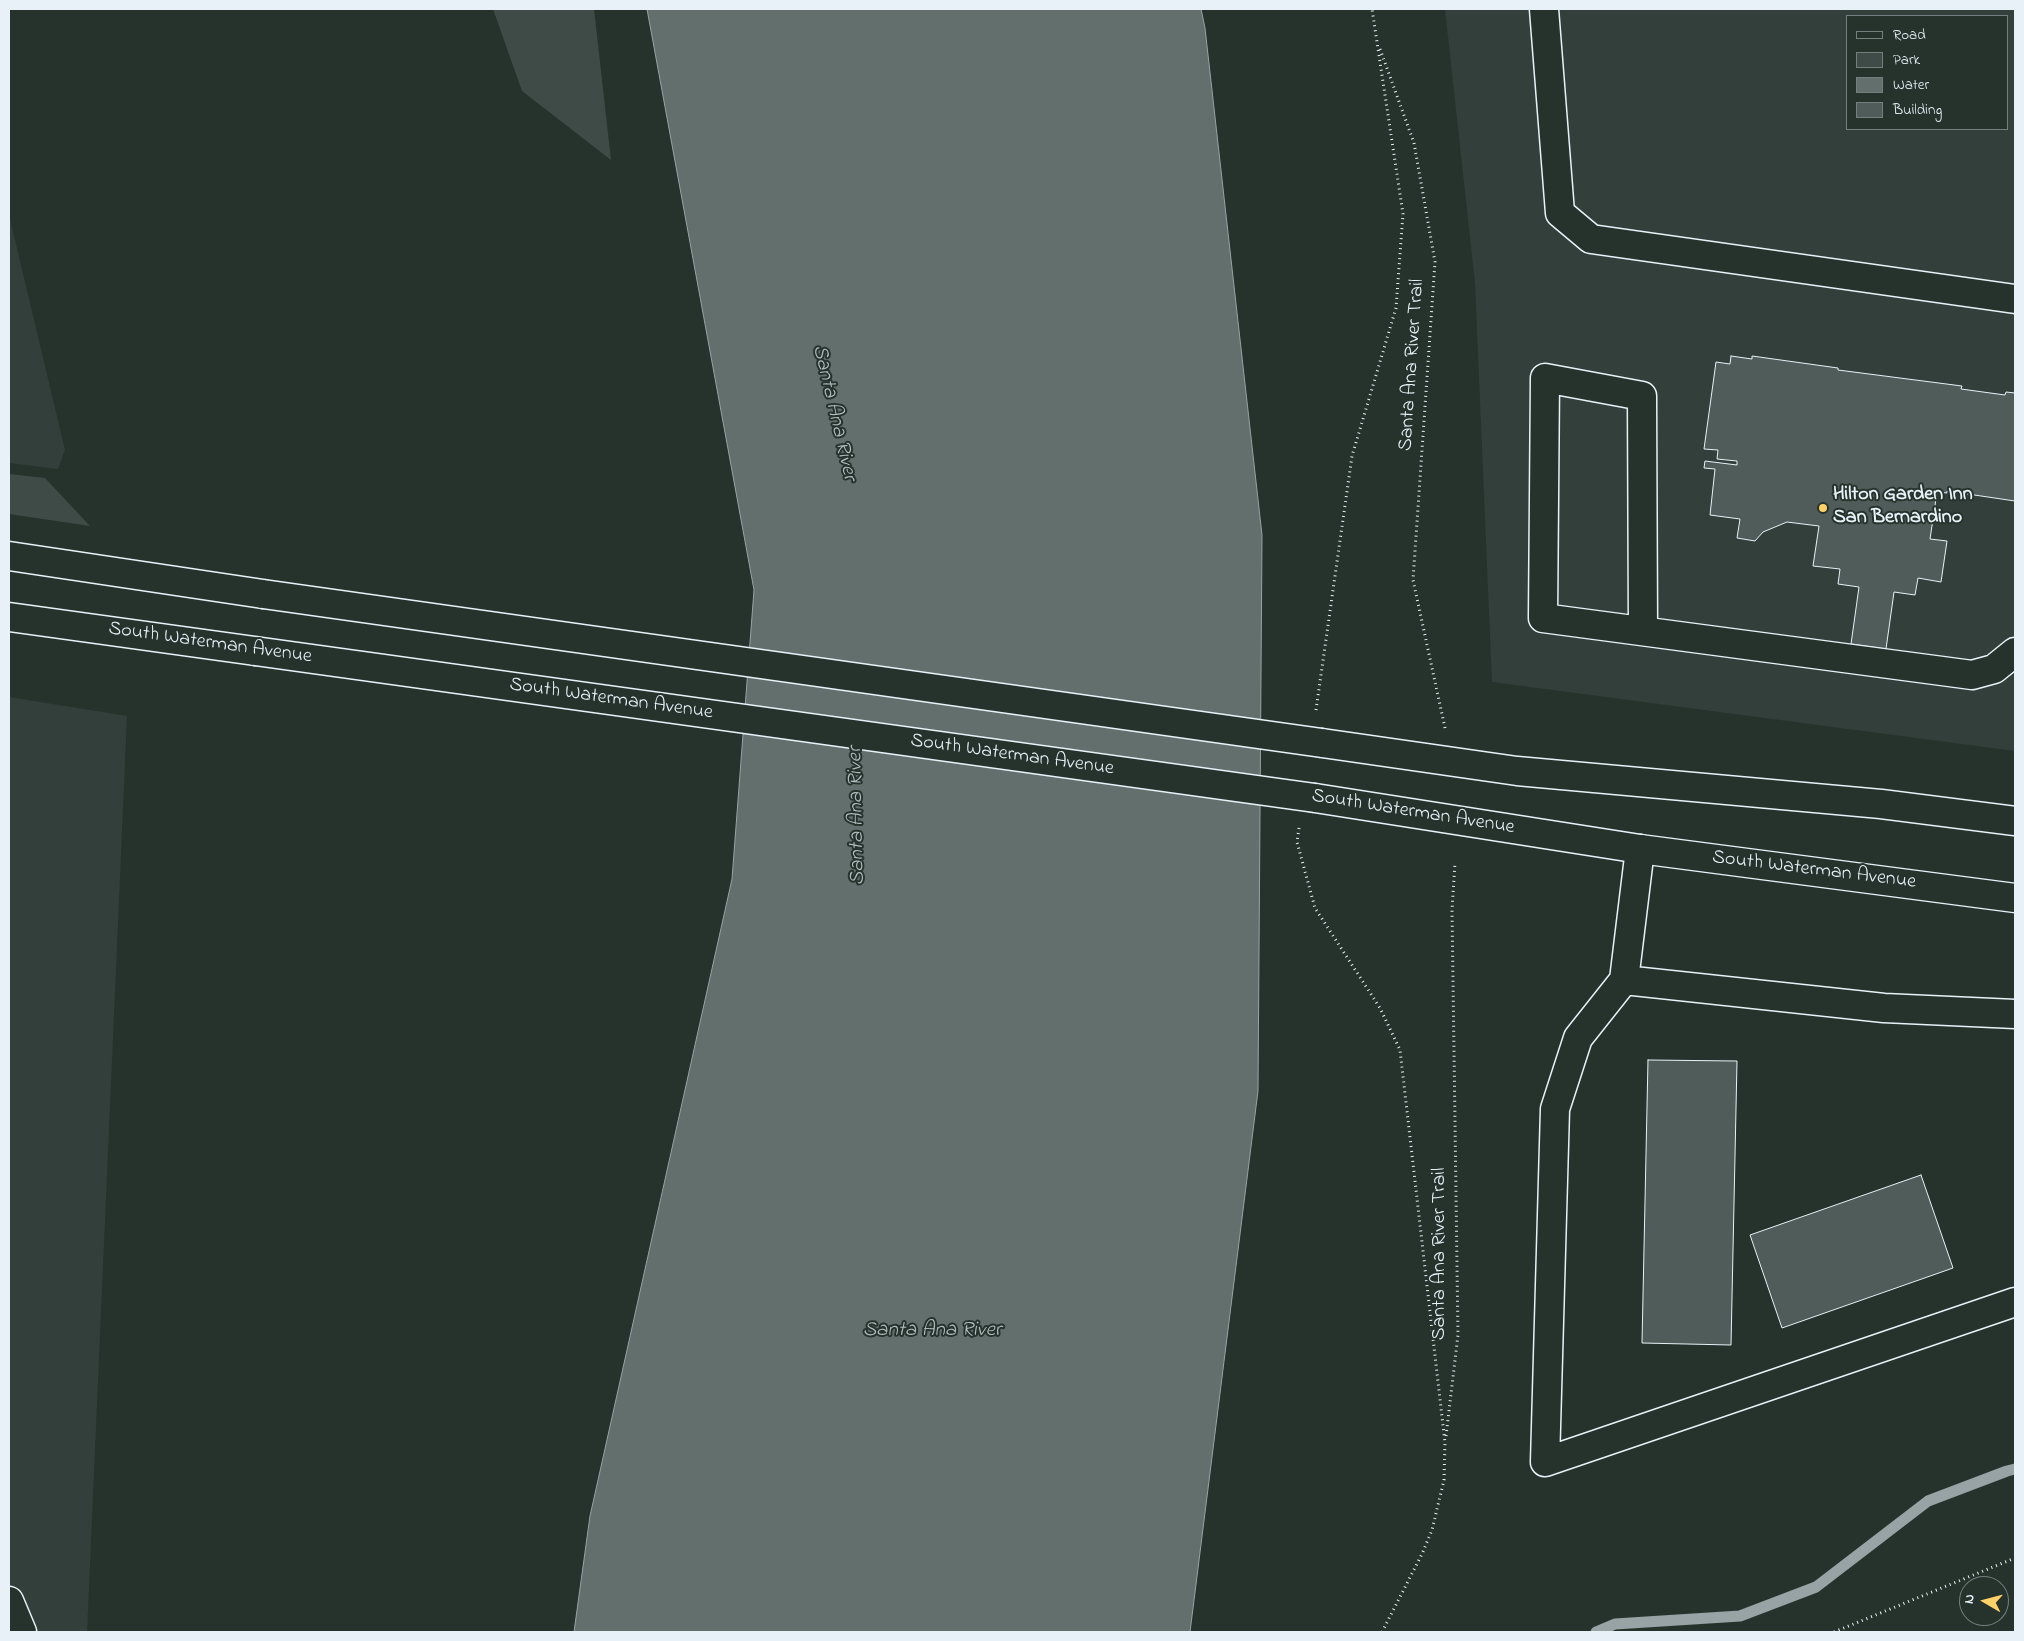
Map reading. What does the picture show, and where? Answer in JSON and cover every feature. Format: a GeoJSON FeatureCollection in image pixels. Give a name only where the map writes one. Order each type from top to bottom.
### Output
{"type":"FeatureCollection","features":[{"type":"Feature","properties":{"kind":"main road"},"geometry":{"type":"LineString","coordinates":[[1544,9],[1560,213],[1591,239],[2015,299]]}},
{"type":"Feature","properties":{"kind":"main road"},"geometry":{"type":"LineString","coordinates":[[1643,630],[1642,396],[1545,378],[1543,618],[1972,675],[1994,668],[2015,652]]}},
{"type":"Feature","properties":{"kind":"main road"},"geometry":{"type":"LineString","coordinates":[[9,556],[263,594],[1517,772],[1881,804],[2015,822]]}},
{"type":"Feature","properties":{"kind":"main road","name":"South Waterman Avenue"},"geometry":{"type":"LineString","coordinates":[[9,617],[1315,798],[1640,849],[2015,898]]}},
{"type":"Feature","properties":{"kind":"main road"},"geometry":{"type":"LineString","coordinates":[[1640,849],[1624,980],[1578,1038],[1555,1109],[1545,1462],[2015,1302]]}},
{"type":"Feature","properties":{"kind":"main road"},"geometry":{"type":"LineString","coordinates":[[1624,980],[1884,1008],[2015,1014]]}},
{"type":"Feature","properties":{"kind":"main road"},"geometry":{"type":"LineString","coordinates":[[9,1601],[22,1632]]}},
{"type":"Feature","properties":{"kind":"path","name":"Santa Ana River Trail"},"geometry":{"type":"LineString","coordinates":[[1372,9],[1377,42],[1414,143],[1435,262],[1413,580],[1446,729]]}},
{"type":"Feature","properties":{"kind":"path","name":"Santa Ana River Trail"},"geometry":{"type":"LineString","coordinates":[[1382,1632],[1418,1562],[1432,1530],[1444,1480],[1445,1443],[1458,1335],[1452,910],[1455,862]]}},
{"type":"Feature","properties":{"kind":"path"},"geometry":{"type":"LineString","coordinates":[[1834,1632],[2015,1558]]}},
{"type":"Feature","properties":{"kind":"shaded area"},"geometry":{"type":"Polygon","coordinates":[[[1445,9],[2015,9],[2015,751],[1492,682],[1475,283],[1445,9]]]}},
{"type":"Feature","properties":{"kind":"shaded area"},"geometry":{"type":"Polygon","coordinates":[[[9,215],[65,450],[58,469],[9,463],[9,215]]]}},
{"type":"Feature","properties":{"kind":"shaded area"},"geometry":{"type":"Polygon","coordinates":[[[9,697],[127,716],[87,1632],[9,1632],[9,697]]]}},
{"type":"Feature","properties":{"kind":"green space"},"geometry":{"type":"Polygon","coordinates":[[[493,9],[594,9],[611,160],[522,91],[493,9]]]}},
{"type":"Feature","properties":{"kind":"green space"},"geometry":{"type":"Polygon","coordinates":[[[9,474],[45,478],[90,526],[9,514],[9,474]]]}},
{"type":"Feature","properties":{"kind":"water","name":"Santa Ana River"},"geometry":{"type":"Polygon","coordinates":[[[647,9],[1201,9],[1205,28],[1262,535],[1258,1091],[1190,1632],[574,1632],[590,1516],[732,879],[754,590],[647,9]]]}},
{"type":"Feature","properties":{"kind":"building","name":"Hilton Garden Inn San Bernardino"},"geometry":{"type":"Polygon","coordinates":[[[1731,356],[1752,359],[1752,356],[1838,368],[1838,370],[1962,386],[1961,389],[2005,395],[2006,392],[2015,393],[2015,501],[1947,491],[1947,493],[1937,492],[1930,539],[1947,541],[1941,582],[1918,578],[1915,595],[1894,592],[1886,649],[1851,644],[1859,587],[1838,584],[1840,569],[1813,566],[1819,526],[1787,522],[1763,532],[1755,541],[1737,538],[1740,519],[1710,515],[1715,469],[1704,468],[1705,461],[1737,465],[1737,461],[1717,459],[1718,450],[1704,449],[1716,362],[1730,364],[1731,356]]]}},
{"type":"Feature","properties":{"kind":"building"},"geometry":{"type":"Polygon","coordinates":[[[1648,1060],[1737,1061],[1731,1345],[1642,1343],[1648,1060]]]}},
{"type":"Feature","properties":{"kind":"building"},"geometry":{"type":"Polygon","coordinates":[[[1921,1175],[1953,1268],[1782,1328],[1750,1235],[1921,1175]]]}},
{"type":"Feature","properties":{"kind":"waterway"},"geometry":{"type":"LineString","coordinates":[[1596,1632],[1615,1624],[1740,1616],[1816,1587],[1928,1501],[2015,1469]]}},
{"type":"Feature","properties":{"kind":"place","name":"Hilton Garden Inn San Bernardino"},"geometry":{"type":"Point","coordinates":[1823,508]}}]}
